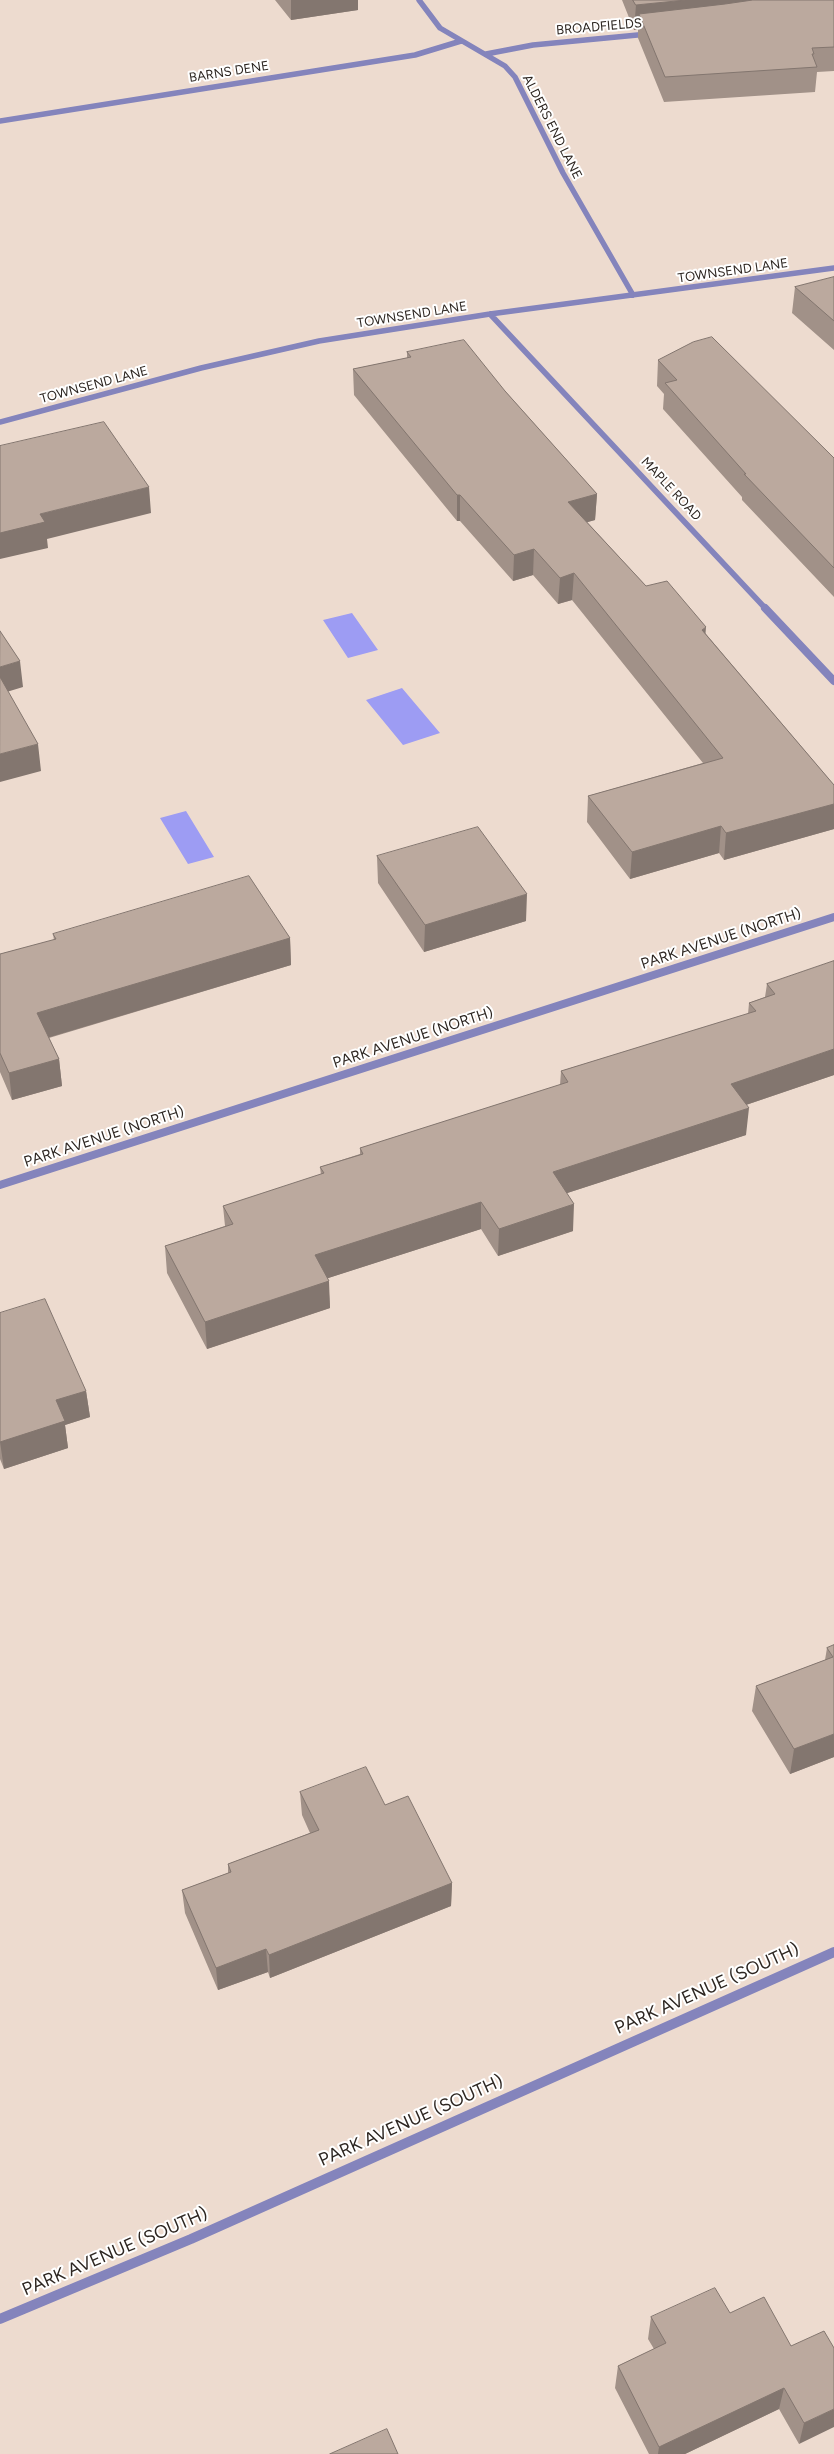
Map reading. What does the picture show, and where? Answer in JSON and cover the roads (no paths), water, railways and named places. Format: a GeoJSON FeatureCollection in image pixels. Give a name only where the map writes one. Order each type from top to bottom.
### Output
{"type":"FeatureCollection","features":[{"type":"Feature","properties":{"kind":"street","name":"ALDERS END LANE"},"geometry":{"type":"LineString","coordinates":[[419,0],[440,28],[505,66],[515,77],[563,173],[633,295]]}},
{"type":"Feature","properties":{"kind":"street","name":"BROADFIELDS"},"geometry":{"type":"LineString","coordinates":[[486,54],[533,45],[654,33]]}},
{"type":"Feature","properties":{"kind":"street","name":"BARNS DENE"},"geometry":{"type":"LineString","coordinates":[[0,121],[90,105],[415,55],[461,41]]}},
{"type":"Feature","properties":{"kind":"street","name":"TOWNSEND LANE"},"geometry":{"type":"LineString","coordinates":[[0,422],[201,368],[319,341],[490,314],[834,268]]}},
{"type":"Feature","properties":{"kind":"street","name":"MAPLE ROAD"},"geometry":{"type":"LineString","coordinates":[[490,314],[834,681]]}},
{"type":"Feature","properties":{"kind":"street","name":"PARK AVENUE (NORTH)"},"geometry":{"type":"LineString","coordinates":[[0,1185],[834,917]]}},
{"type":"Feature","properties":{"kind":"street","name":"PARK AVENUE (SOUTH)"},"geometry":{"type":"LineString","coordinates":[[0,2319],[198,2235],[834,1952]]}}]}
